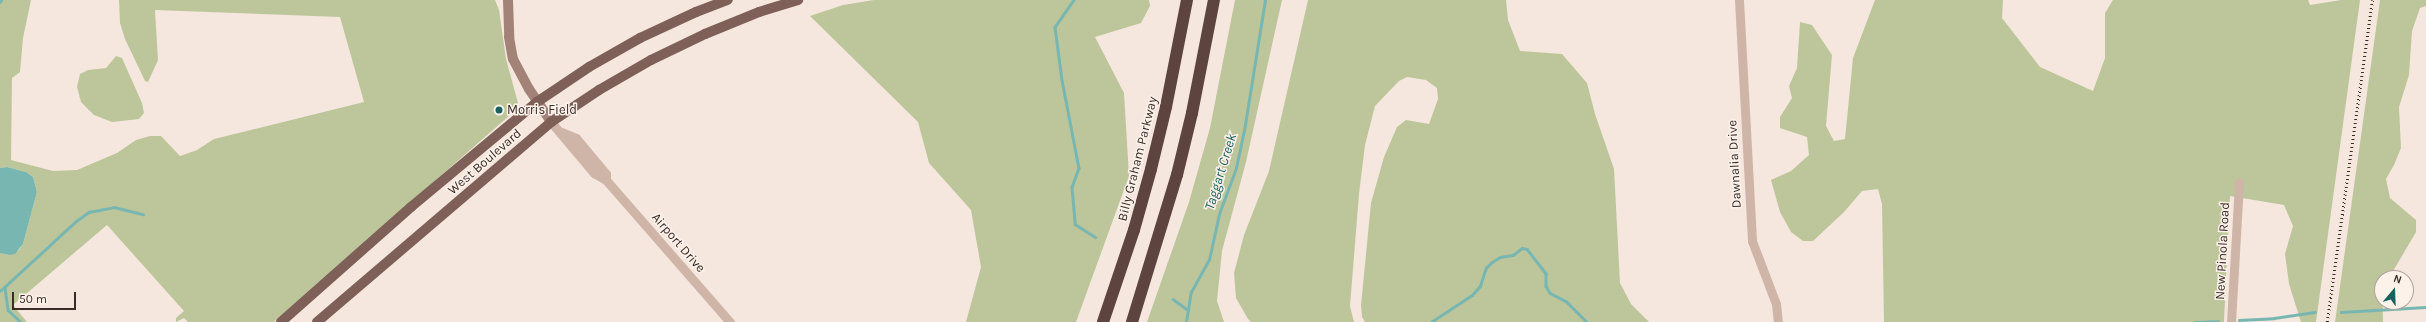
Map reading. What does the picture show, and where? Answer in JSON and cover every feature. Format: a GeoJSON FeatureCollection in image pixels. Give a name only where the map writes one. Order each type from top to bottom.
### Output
{"type":"FeatureCollection","features":[{"type":"Feature","properties":{"kind":"highway","name":"Billy Graham Parkway"},"geometry":{"type":"LineString","coordinates":[[1103,322],[1134,230],[1151,169],[1166,107],[1187,0]]}},
{"type":"Feature","properties":{"kind":"highway"},"geometry":{"type":"LineString","coordinates":[[1132,322],[1177,175],[1195,99],[1214,0]]}},
{"type":"Feature","properties":{"kind":"main road","name":"West Boulevard"},"geometry":{"type":"LineString","coordinates":[[281,322],[417,202],[537,102],[589,68],[640,38],[696,12],[728,0]]}},
{"type":"Feature","properties":{"kind":"main road","name":"West Boulevard"},"geometry":{"type":"LineString","coordinates":[[317,322],[551,122],[599,90],[651,60],[705,34],[759,12],[798,0]]}},
{"type":"Feature","properties":{"kind":"street","name":"Airport Drive"},"geometry":{"type":"LineString","coordinates":[[508,0],[509,37],[513,59],[537,102],[551,122],[561,132],[569,145],[594,173],[606,180],[730,322]]}},
{"type":"Feature","properties":{"kind":"street","name":"Dawnalia Drive"},"geometry":{"type":"LineString","coordinates":[[1739,0],[1752,241],[1776,304],[1778,322]]}},
{"type":"Feature","properties":{"kind":"street","name":"New Pinola Road"},"geometry":{"type":"LineString","coordinates":[[2231,322],[2239,182]]}},
{"type":"Feature","properties":{"kind":"green space"},"geometry":{"type":"Polygon","coordinates":[[[0,0],[31,0],[23,38],[20,72],[12,78],[11,160],[53,171],[77,170],[117,153],[136,140],[150,136],[161,136],[180,156],[197,150],[214,139],[364,102],[340,17],[155,10],[158,60],[148,82],[145,81],[125,39],[120,23],[119,0],[495,0],[499,10],[506,59],[518,103],[510,115],[274,322],[188,322],[184,318],[176,322],[176,318],[184,311],[107,225],[13,305],[27,322],[0,322],[0,253],[9,255],[19,250],[23,244],[37,192],[33,177],[26,172],[7,167],[0,168],[0,0]]]}},
{"type":"Feature","properties":{"kind":"green space"},"geometry":{"type":"Polygon","coordinates":[[[874,0],[1149,0],[1150,6],[1141,23],[1095,37],[1124,93],[1129,176],[1076,322],[966,322],[981,267],[971,210],[929,163],[918,122],[810,16],[843,5],[874,0]]]}},
{"type":"Feature","properties":{"kind":"green space"},"geometry":{"type":"Polygon","coordinates":[[[1235,0],[1282,0],[1246,162],[1222,251],[1217,301],[1224,322],[1147,322],[1189,202],[1210,128],[1235,0]]]}},
{"type":"Feature","properties":{"kind":"green space"},"geometry":{"type":"Polygon","coordinates":[[[1308,0],[1506,0],[1508,20],[1520,51],[1562,54],[1587,83],[1595,114],[1614,169],[1620,283],[1631,304],[1649,322],[1365,322],[1362,317],[1361,305],[1371,203],[1384,157],[1397,127],[1406,120],[1429,124],[1438,99],[1437,88],[1426,80],[1407,77],[1399,81],[1375,106],[1365,145],[1359,194],[1350,306],[1354,322],[1251,322],[1236,298],[1234,273],[1244,235],[1269,171],[1308,0]]]}},
{"type":"Feature","properties":{"kind":"green space"},"geometry":{"type":"Polygon","coordinates":[[[1875,0],[2003,0],[2002,18],[2040,67],[2093,91],[2105,58],[2105,13],[2113,0],[2308,0],[2310,5],[2341,0],[2360,0],[2316,322],[2301,322],[2289,284],[2285,254],[2293,226],[2284,205],[2230,196],[2224,322],[1884,322],[1882,204],[1878,189],[1862,191],[1844,212],[1813,241],[1803,241],[1791,232],[1780,212],[1771,180],[1791,171],[1809,155],[1807,137],[1780,128],[1780,117],[1792,98],[1789,86],[1797,68],[1800,22],[1812,25],[1832,55],[1826,126],[1834,141],[1845,139],[1853,58],[1875,0]]]}},
{"type":"Feature","properties":{"kind":"green space"},"geometry":{"type":"Polygon","coordinates":[[[2380,0],[2426,0],[2426,6],[2420,8],[2412,31],[2409,75],[2399,107],[2401,148],[2386,179],[2390,198],[2416,220],[2416,232],[2394,270],[2374,270],[2374,310],[2383,310],[2383,322],[2335,322],[2380,0]]]}},
{"type":"Feature","properties":{"kind":"green space"},"geometry":{"type":"Polygon","coordinates":[[[116,56],[122,58],[142,103],[144,113],[139,119],[112,122],[94,115],[81,102],[77,87],[80,74],[88,70],[106,68],[116,56]]]}},
{"type":"Feature","properties":{"kind":"water"},"geometry":{"type":"Polygon","coordinates":[[[7,167],[26,172],[33,177],[37,192],[23,244],[15,254],[9,255],[0,253],[0,168],[7,167]]]}},
{"type":"Feature","properties":{"kind":"waterway"},"geometry":{"type":"LineString","coordinates":[[1074,0],[1055,27],[1062,80],[1079,168],[1072,187],[1075,224],[1095,237]]}},
{"type":"Feature","properties":{"kind":"waterway","name":"Taggart Creek"},"geometry":{"type":"LineString","coordinates":[[1186,322],[1191,292],[1209,260],[1219,214],[1236,168],[1244,131],[1265,0]]}},
{"type":"Feature","properties":{"kind":"waterway"},"geometry":{"type":"LineString","coordinates":[[0,291],[76,221],[89,212],[114,207],[143,214]]}},
{"type":"Feature","properties":{"kind":"waterway"},"geometry":{"type":"LineString","coordinates":[[1431,322],[1472,295],[1480,286],[1486,268],[1492,262],[1500,257],[1513,255],[1522,248],[1527,249],[1546,273],[1546,286],[1550,293],[1566,301],[1587,322]]}},
{"type":"Feature","properties":{"kind":"waterway"},"geometry":{"type":"LineString","coordinates":[[5,288],[8,310],[21,322]]}},
{"type":"Feature","properties":{"kind":"waterway"},"geometry":{"type":"LineString","coordinates":[[1173,299],[1188,310]]}},
{"type":"Feature","properties":{"kind":"waterway"},"geometry":{"type":"LineString","coordinates":[[2341,312],[2426,307]]}},
{"type":"Feature","properties":{"kind":"waterway"},"geometry":{"type":"LineString","coordinates":[[2239,320],[2274,318],[2315,312]]}},
{"type":"Feature","properties":{"kind":"waterway"},"geometry":{"type":"LineString","coordinates":[[2195,322],[2218,321]]}},
{"type":"Feature","properties":{"kind":"railway"},"geometry":{"type":"LineString","coordinates":[[2327,322],[2372,0]]}},
{"type":"Feature","properties":{"kind":"place","name":"Morris Field"},"geometry":{"type":"Point","coordinates":[499,110]}}]}
